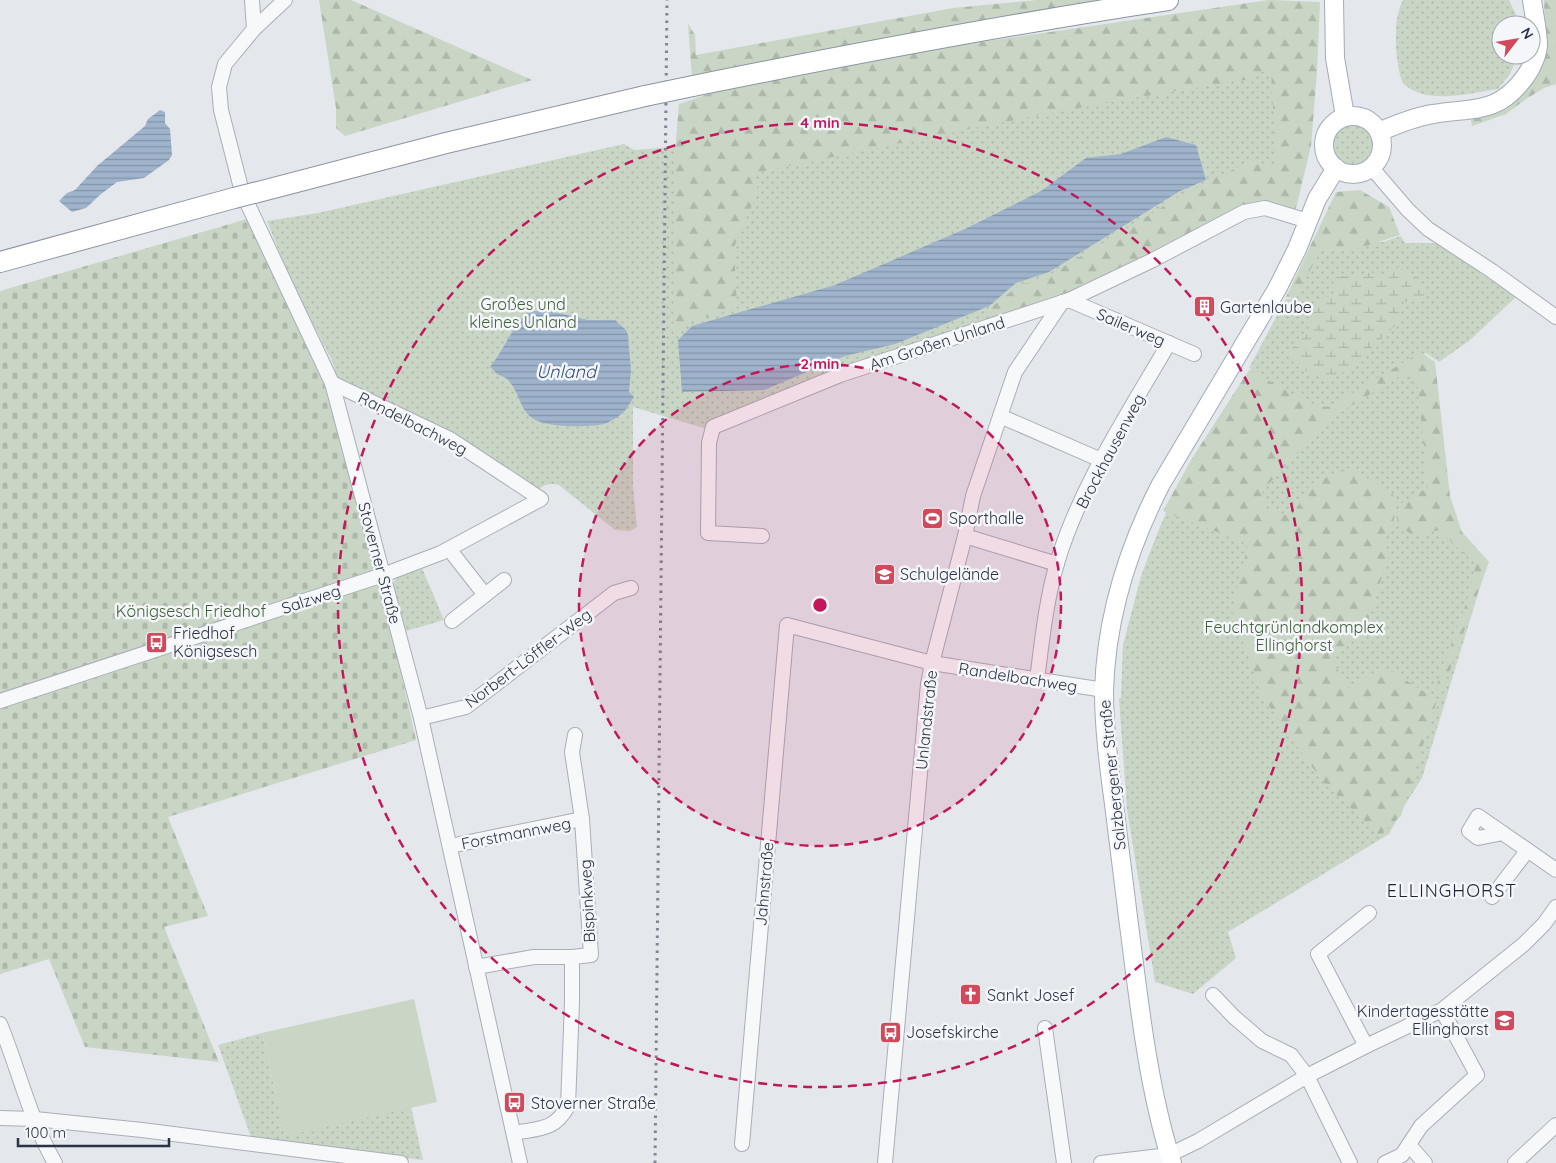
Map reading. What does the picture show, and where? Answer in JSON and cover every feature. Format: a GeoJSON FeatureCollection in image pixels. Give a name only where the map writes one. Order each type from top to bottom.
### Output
{"type":"FeatureCollection","features":[{"type":"Feature","properties":{"kind":"highway"},"geometry":{"type":"LineString","coordinates":[[0,262],[234,198],[446,143],[645,96],[923,41],[1168,0]]}},
{"type":"Feature","properties":{"kind":"main road"},"geometry":{"type":"LineString","coordinates":[[1334,0],[1335,58],[1345,116]]}},
{"type":"Feature","properties":{"kind":"main road"},"geometry":{"type":"LineString","coordinates":[[1379,132],[1410,119],[1434,113],[1483,108],[1500,101],[1515,90],[1531,69],[1538,47],[1532,0]]}},
{"type":"Feature","properties":{"kind":"main road"},"geometry":{"type":"LineString","coordinates":[[1345,116],[1361,117],[1375,126],[1379,132],[1382,148],[1376,162],[1371,167],[1358,173],[1350,174],[1336,168],[1328,160],[1324,150],[1324,139],[1328,129],[1335,121],[1345,116]]}},
{"type":"Feature","properties":{"kind":"main road","name":"Salzbergener Straße"},"geometry":{"type":"LineString","coordinates":[[1170,1159],[1155,1096],[1140,1004],[1108,765],[1104,690],[1108,649],[1122,580],[1134,543],[1148,510],[1166,476],[1277,289],[1297,249],[1317,199],[1336,168]]}},
{"type":"Feature","properties":{"kind":"street"},"geometry":{"type":"LineString","coordinates":[[252,0],[254,29]]}},
{"type":"Feature","properties":{"kind":"street","name":"Stoverner Straße"},"geometry":{"type":"LineString","coordinates":[[286,0],[254,29],[225,64],[219,87],[221,110],[242,192],[332,383],[421,718],[520,1163]]}},
{"type":"Feature","properties":{"kind":"street"},"geometry":{"type":"LineString","coordinates":[[1371,167],[1408,210],[1428,229],[1492,271],[1556,317]]}},
{"type":"Feature","properties":{"kind":"street","name":"Am Großen Unland"},"geometry":{"type":"LineString","coordinates":[[762,536],[708,533],[709,443],[713,427],[840,375],[1065,301],[1153,260],[1244,212],[1265,208],[1308,221]]}},
{"type":"Feature","properties":{"kind":"street","name":"Sailerweg"},"geometry":{"type":"LineString","coordinates":[[1065,301],[1194,354]]}},
{"type":"Feature","properties":{"kind":"street","name":"Unlandstraße"},"geometry":{"type":"LineString","coordinates":[[885,1163],[928,684],[932,663],[965,536],[973,496],[1015,372],[1065,301]]}},
{"type":"Feature","properties":{"kind":"street","name":"Brockhausenweg"},"geometry":{"type":"LineString","coordinates":[[1037,680],[1057,564],[1078,510],[1101,460],[1169,343]]}},
{"type":"Feature","properties":{"kind":"street","name":"Randelbachweg"},"geometry":{"type":"LineString","coordinates":[[332,383],[450,439],[542,499]]}},
{"type":"Feature","properties":{"kind":"street"},"geometry":{"type":"LineString","coordinates":[[1000,416],[1101,460]]}},
{"type":"Feature","properties":{"kind":"street","name":"Salzweg"},"geometry":{"type":"LineString","coordinates":[[0,702],[383,575],[449,549],[542,499]]}},
{"type":"Feature","properties":{"kind":"street"},"geometry":{"type":"LineString","coordinates":[[965,536],[1057,564]]}},
{"type":"Feature","properties":{"kind":"street"},"geometry":{"type":"LineString","coordinates":[[449,549],[485,595]]}},
{"type":"Feature","properties":{"kind":"street"},"geometry":{"type":"LineString","coordinates":[[452,621],[504,580]]}},
{"type":"Feature","properties":{"kind":"street","name":"Norbert-Löffler-Weg"},"geometry":{"type":"LineString","coordinates":[[421,718],[466,707],[614,593],[631,588]]}},
{"type":"Feature","properties":{"kind":"street","name":"Randelbachweg"},"geometry":{"type":"LineString","coordinates":[[787,625],[932,663],[1104,690]]}},
{"type":"Feature","properties":{"kind":"street","name":"Jahnstraße"},"geometry":{"type":"LineString","coordinates":[[742,1144],[787,625]]}},
{"type":"Feature","properties":{"kind":"street","name":"Bispinkweg"},"geometry":{"type":"LineString","coordinates":[[514,1133],[552,1126],[561,1118],[568,1106],[572,957],[591,955],[582,820],[572,752],[575,734]]}},
{"type":"Feature","properties":{"kind":"street","name":"Forstmannweg"},"geometry":{"type":"LineString","coordinates":[[450,846],[582,820]]}},
{"type":"Feature","properties":{"kind":"street"},"geometry":{"type":"LineString","coordinates":[[1503,833],[1556,870]]}},
{"type":"Feature","properties":{"kind":"street"},"geometry":{"type":"LineString","coordinates":[[1492,897],[1527,851]]}},
{"type":"Feature","properties":{"kind":"street"},"geometry":{"type":"LineString","coordinates":[[1101,1163],[1170,1159],[1307,1076],[1442,1010],[1524,944],[1544,924],[1556,907]]}},
{"type":"Feature","properties":{"kind":"street"},"geometry":{"type":"LineString","coordinates":[[1366,1046],[1318,954],[1369,913]]}},
{"type":"Feature","properties":{"kind":"street"},"geometry":{"type":"LineString","coordinates":[[476,967],[534,957],[572,957]]}},
{"type":"Feature","properties":{"kind":"street"},"geometry":{"type":"LineString","coordinates":[[1213,996],[1234,1017],[1262,1040],[1291,1055],[1307,1076],[1350,1163]]}},
{"type":"Feature","properties":{"kind":"street"},"geometry":{"type":"LineString","coordinates":[[1385,1163],[1402,1155],[1421,1126],[1477,1075],[1442,1010]]}},
{"type":"Feature","properties":{"kind":"street"},"geometry":{"type":"LineString","coordinates":[[0,1024],[42,1140],[55,1163]]}},
{"type":"Feature","properties":{"kind":"street"},"geometry":{"type":"LineString","coordinates":[[1045,1028],[1064,1163]]}},
{"type":"Feature","properties":{"kind":"street"},"geometry":{"type":"LineString","coordinates":[[0,1118],[35,1119],[142,1130],[401,1163]]}},
{"type":"Feature","properties":{"kind":"street"},"geometry":{"type":"LineString","coordinates":[[1515,1163],[1556,1125]]}},
{"type":"Feature","properties":{"kind":"street"},"geometry":{"type":"LineString","coordinates":[[1409,1145],[1425,1163]]}},
{"type":"Feature","properties":{"kind":"green space"},"geometry":{"type":"Polygon","coordinates":[[[319,0],[351,0],[532,80],[345,136],[336,128],[336,108],[319,0]]]}},
{"type":"Feature","properties":{"kind":"green space"},"geometry":{"type":"Polygon","coordinates":[[[1037,0],[1137,0],[692,78],[688,24],[695,35],[696,55],[953,8],[1037,0]]]}},
{"type":"Feature","properties":{"kind":"green space"},"geometry":{"type":"Polygon","coordinates":[[[1269,0],[1320,2],[1311,146],[1295,212],[1263,201],[1242,205],[1088,286],[992,317],[987,311],[1018,286],[1050,275],[1182,195],[1250,161],[1276,167],[1271,68],[1245,80],[1127,99],[994,124],[755,173],[758,191],[734,247],[737,308],[689,322],[673,338],[674,163],[679,104],[714,92],[926,50],[1269,0]]]}},
{"type":"Feature","properties":{"kind":"green space"},"geometry":{"type":"Polygon","coordinates":[[[1403,0],[1509,0],[1516,15],[1491,15],[1491,65],[1514,65],[1510,74],[1498,89],[1450,96],[1425,95],[1414,91],[1403,82],[1398,62],[1396,29],[1400,6],[1403,0]]]}},
{"type":"Feature","properties":{"kind":"green space"},"geometry":{"type":"Polygon","coordinates":[[[1544,0],[1556,0],[1556,84],[1544,88],[1506,114],[1472,126],[1471,120],[1503,108],[1530,65],[1541,65],[1541,47],[1545,41],[1544,0]]]}},
{"type":"Feature","properties":{"kind":"green space","name":"Großes und kleines Unland"},"geometry":{"type":"Polygon","coordinates":[[[1314,31],[1294,203],[1257,203],[1105,280],[707,429],[633,407],[633,486],[637,527],[630,531],[615,530],[559,485],[549,484],[534,492],[339,386],[333,363],[290,279],[267,221],[318,213],[624,144],[634,150],[686,146],[1314,31]]]}},
{"type":"Feature","properties":{"kind":"green space"},"geometry":{"type":"Polygon","coordinates":[[[1353,122],[1366,126],[1372,132],[1376,145],[1372,158],[1366,164],[1353,168],[1340,164],[1334,158],[1330,145],[1334,132],[1340,126],[1353,122]]]}},
{"type":"Feature","properties":{"kind":"green space"},"geometry":{"type":"Polygon","coordinates":[[[1360,190],[1389,207],[1400,235],[1356,249],[1322,249],[1294,298],[1286,297],[1336,192],[1360,190]]]}},
{"type":"Feature","properties":{"kind":"green space","name":"Königsesch Friedhof"},"geometry":{"type":"Polygon","coordinates":[[[247,219],[324,385],[378,571],[416,740],[168,817],[208,916],[164,927],[219,1062],[85,1047],[49,959],[0,974],[0,291],[247,219]]]}},
{"type":"Feature","properties":{"kind":"green space","name":"Feuchtgrünlandkomplex Ellinghorst"},"geometry":{"type":"Polygon","coordinates":[[[1401,236],[1405,243],[1463,243],[1474,256],[1481,274],[1517,296],[1469,341],[1439,362],[1426,353],[1423,355],[1439,508],[1484,574],[1422,778],[1389,834],[1228,932],[1236,958],[1193,994],[1155,982],[1127,809],[1119,699],[1121,698],[1123,645],[1141,576],[1168,508],[1251,369],[1249,368],[1286,299],[1291,299],[1321,237],[1383,242],[1401,236]]]}},
{"type":"Feature","properties":{"kind":"green space"},"geometry":{"type":"Polygon","coordinates":[[[1399,267],[1417,277],[1427,301],[1400,302],[1402,320],[1348,369],[1331,380],[1303,370],[1288,352],[1309,332],[1317,299],[1332,296],[1340,276],[1361,277],[1371,272],[1381,278],[1399,267]]]}},
{"type":"Feature","properties":{"kind":"green space"},"geometry":{"type":"Polygon","coordinates":[[[1421,352],[1435,362],[1450,496],[1462,532],[1489,562],[1441,695],[1436,687],[1467,601],[1476,564],[1438,530],[1415,536],[1396,525],[1402,503],[1428,487],[1417,380],[1398,377],[1341,412],[1317,433],[1262,491],[1267,509],[1292,517],[1309,485],[1347,468],[1390,490],[1397,502],[1393,524],[1385,533],[1388,558],[1363,636],[1329,655],[1349,689],[1378,670],[1393,672],[1437,700],[1401,816],[1378,836],[1368,824],[1323,782],[1263,698],[1232,611],[1248,544],[1163,511],[1191,460],[1249,370],[1315,406],[1329,407],[1421,352]]]}},
{"type":"Feature","properties":{"kind":"green space"},"geometry":{"type":"Polygon","coordinates":[[[422,568],[444,620],[406,631],[393,584],[401,575],[422,568]]]}},
{"type":"Feature","properties":{"kind":"green space"},"geometry":{"type":"Polygon","coordinates":[[[414,999],[437,1102],[285,1136],[262,1033],[414,999]]]}},
{"type":"Feature","properties":{"kind":"green space"},"geometry":{"type":"Polygon","coordinates":[[[262,1033],[285,1135],[411,1107],[423,1160],[252,1140],[218,1045],[262,1033]]]}},
{"type":"Feature","properties":{"kind":"water"},"geometry":{"type":"Polygon","coordinates":[[[160,110],[165,112],[165,123],[170,129],[172,155],[169,160],[144,178],[117,182],[86,208],[72,212],[59,201],[67,193],[75,190],[97,166],[145,126],[148,119],[160,110]]]}},
{"type":"Feature","properties":{"kind":"water"},"geometry":{"type":"Polygon","coordinates":[[[1166,137],[1196,145],[1206,180],[1180,191],[1049,272],[1016,283],[989,306],[895,344],[845,356],[764,390],[682,392],[678,340],[692,326],[835,285],[965,229],[1041,191],[1086,158],[1121,154],[1166,137]]]}},
{"type":"Feature","properties":{"kind":"water","name":"Unland"},"geometry":{"type":"Polygon","coordinates":[[[528,311],[549,311],[588,320],[615,320],[626,330],[631,371],[629,392],[634,397],[622,413],[607,423],[580,426],[547,424],[532,418],[528,414],[512,384],[490,367],[517,324],[528,311]]]}},
{"type":"Feature","properties":{"kind":"railway"},"geometry":{"type":"LineString","coordinates":[[655,1163],[667,0]]}},
{"type":"Feature","properties":{"kind":"place","name":"Gartenlaube"},"geometry":{"type":"Point","coordinates":[1204,307]}},
{"type":"Feature","properties":{"kind":"place","name":"Sporthalle"},"geometry":{"type":"Point","coordinates":[933,518]}},
{"type":"Feature","properties":{"kind":"place","name":"Schulgelände"},"geometry":{"type":"Point","coordinates":[884,574]}},
{"type":"Feature","properties":{"kind":"place","name":"Friedhof Königsesch"},"geometry":{"type":"Point","coordinates":[157,642]}},
{"type":"Feature","properties":{"kind":"place","name":"Sankt Josef"},"geometry":{"type":"Point","coordinates":[971,995]}},
{"type":"Feature","properties":{"kind":"place","name":"Kindertagesstätte Ellinghorst"},"geometry":{"type":"Point","coordinates":[1505,1020]}},
{"type":"Feature","properties":{"kind":"place","name":"Josefskirche"},"geometry":{"type":"Point","coordinates":[890,1032]}},
{"type":"Feature","properties":{"kind":"place","name":"Stoverner Straße"},"geometry":{"type":"Point","coordinates":[515,1103]}},
{"type":"Feature","properties":{"kind":"district","name":"ELLINGHORST"},"geometry":{"type":"Point","coordinates":[1452,890]}}]}
